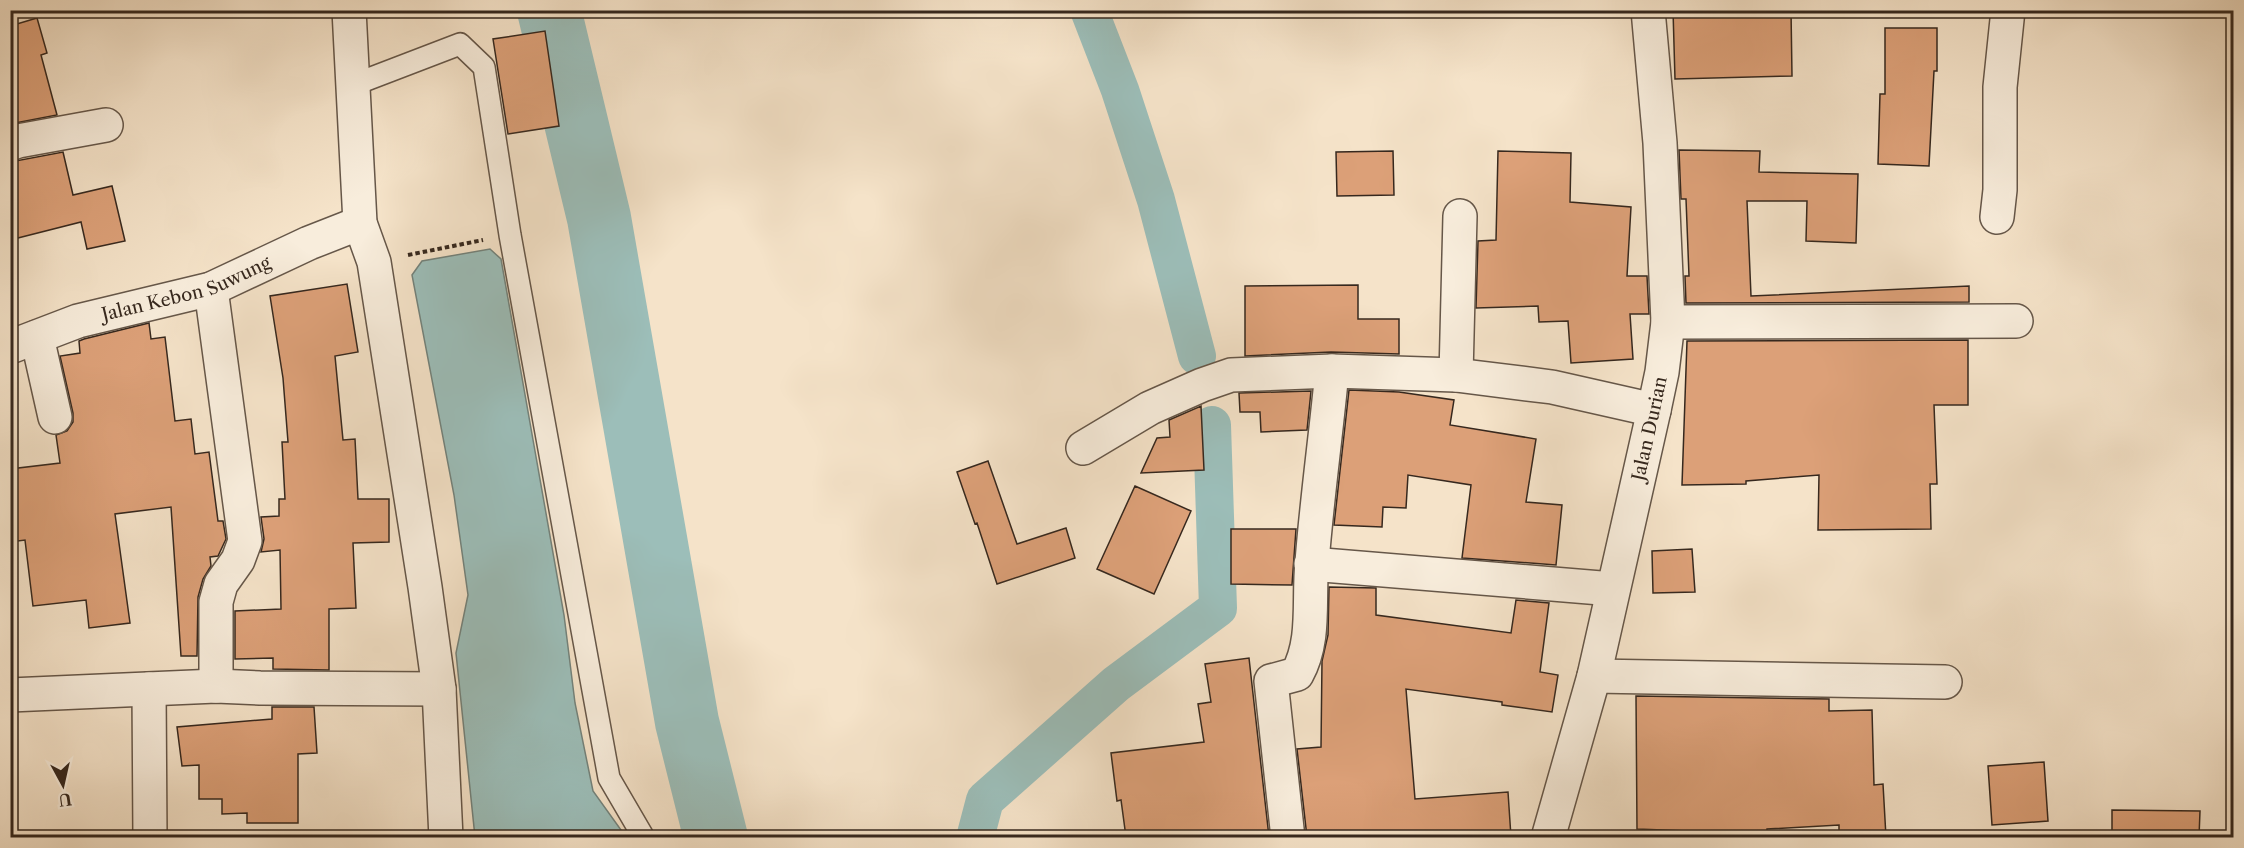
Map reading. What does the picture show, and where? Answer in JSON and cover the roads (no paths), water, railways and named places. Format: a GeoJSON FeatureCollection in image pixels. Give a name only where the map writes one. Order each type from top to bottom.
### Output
{"type":"FeatureCollection","features":[{"type":"Feature","properties":{"kind":"street"},"geometry":{"type":"LineString","coordinates":[[349,10],[360,223],[374,262],[425,587],[439,688],[446,837]]}},
{"type":"Feature","properties":{"kind":"street","name":"Jalan Durian"},"geometry":{"type":"LineString","coordinates":[[1548,837],[1594,676],[1662,372],[1668,322],[1660,143],[1648,10]]}},
{"type":"Feature","properties":{"kind":"street"},"geometry":{"type":"LineString","coordinates":[[1996,217],[2000,190],[2000,87],[2008,10]]}},
{"type":"Feature","properties":{"kind":"street"},"geometry":{"type":"LineString","coordinates":[[10,144],[106,125]]}},
{"type":"Feature","properties":{"kind":"street"},"geometry":{"type":"LineString","coordinates":[[1456,375],[1460,216]]}},
{"type":"Feature","properties":{"kind":"street","name":"Jalan Kebon Suwung"},"geometry":{"type":"LineString","coordinates":[[24,342],[78,321],[211,289],[309,243],[360,223]]}},
{"type":"Feature","properties":{"kind":"street"},"geometry":{"type":"LineString","coordinates":[[211,289],[245,542],[238,560],[221,584],[216,602],[216,686]]}},
{"type":"Feature","properties":{"kind":"street"},"geometry":{"type":"LineString","coordinates":[[1668,322],[2016,321]]}},
{"type":"Feature","properties":{"kind":"street"},"geometry":{"type":"LineString","coordinates":[[24,342],[55,417]]}},
{"type":"Feature","properties":{"kind":"street"},"geometry":{"type":"LineString","coordinates":[[1288,837],[1271,681],[1297,674],[1305,660],[1309,638],[1311,564],[1332,371]]}},
{"type":"Feature","properties":{"kind":"street"},"geometry":{"type":"LineString","coordinates":[[1083,448],[1150,408],[1231,375],[1332,371],[1456,375],[1552,387],[1654,410]]}},
{"type":"Feature","properties":{"kind":"street"},"geometry":{"type":"LineString","coordinates":[[1311,564],[1612,589]]}},
{"type":"Feature","properties":{"kind":"street"},"geometry":{"type":"LineString","coordinates":[[1594,676],[1945,682]]}},
{"type":"Feature","properties":{"kind":"street"},"geometry":{"type":"LineString","coordinates":[[10,695],[216,686],[439,688]]}},
{"type":"Feature","properties":{"kind":"street"},"geometry":{"type":"LineString","coordinates":[[149,689],[150,837]]}},
{"type":"Feature","properties":{"kind":"lane"},"geometry":{"type":"LineString","coordinates":[[353,85],[460,44],[484,68],[510,234],[609,778],[644,837]]}},
{"type":"Feature","properties":{"kind":"water"},"geometry":{"type":"Polygon","coordinates":[[[490,249],[501,259],[564,615],[575,703],[593,791],[626,837],[475,837],[456,653],[468,595],[454,495],[412,275],[422,261],[490,249]]]}},
{"type":"Feature","properties":{"kind":"waterway"},"geometry":{"type":"LineString","coordinates":[[549,10],[599,218],[687,722],[716,838]]}},
{"type":"Feature","properties":{"kind":"waterway"},"geometry":{"type":"LineString","coordinates":[[1089,10],[1120,90],[1156,200],[1197,356]]}},
{"type":"Feature","properties":{"kind":"waterway"},"geometry":{"type":"LineString","coordinates":[[975,838],[985,800],[1116,684],[1218,608],[1212,425]]}}]}
